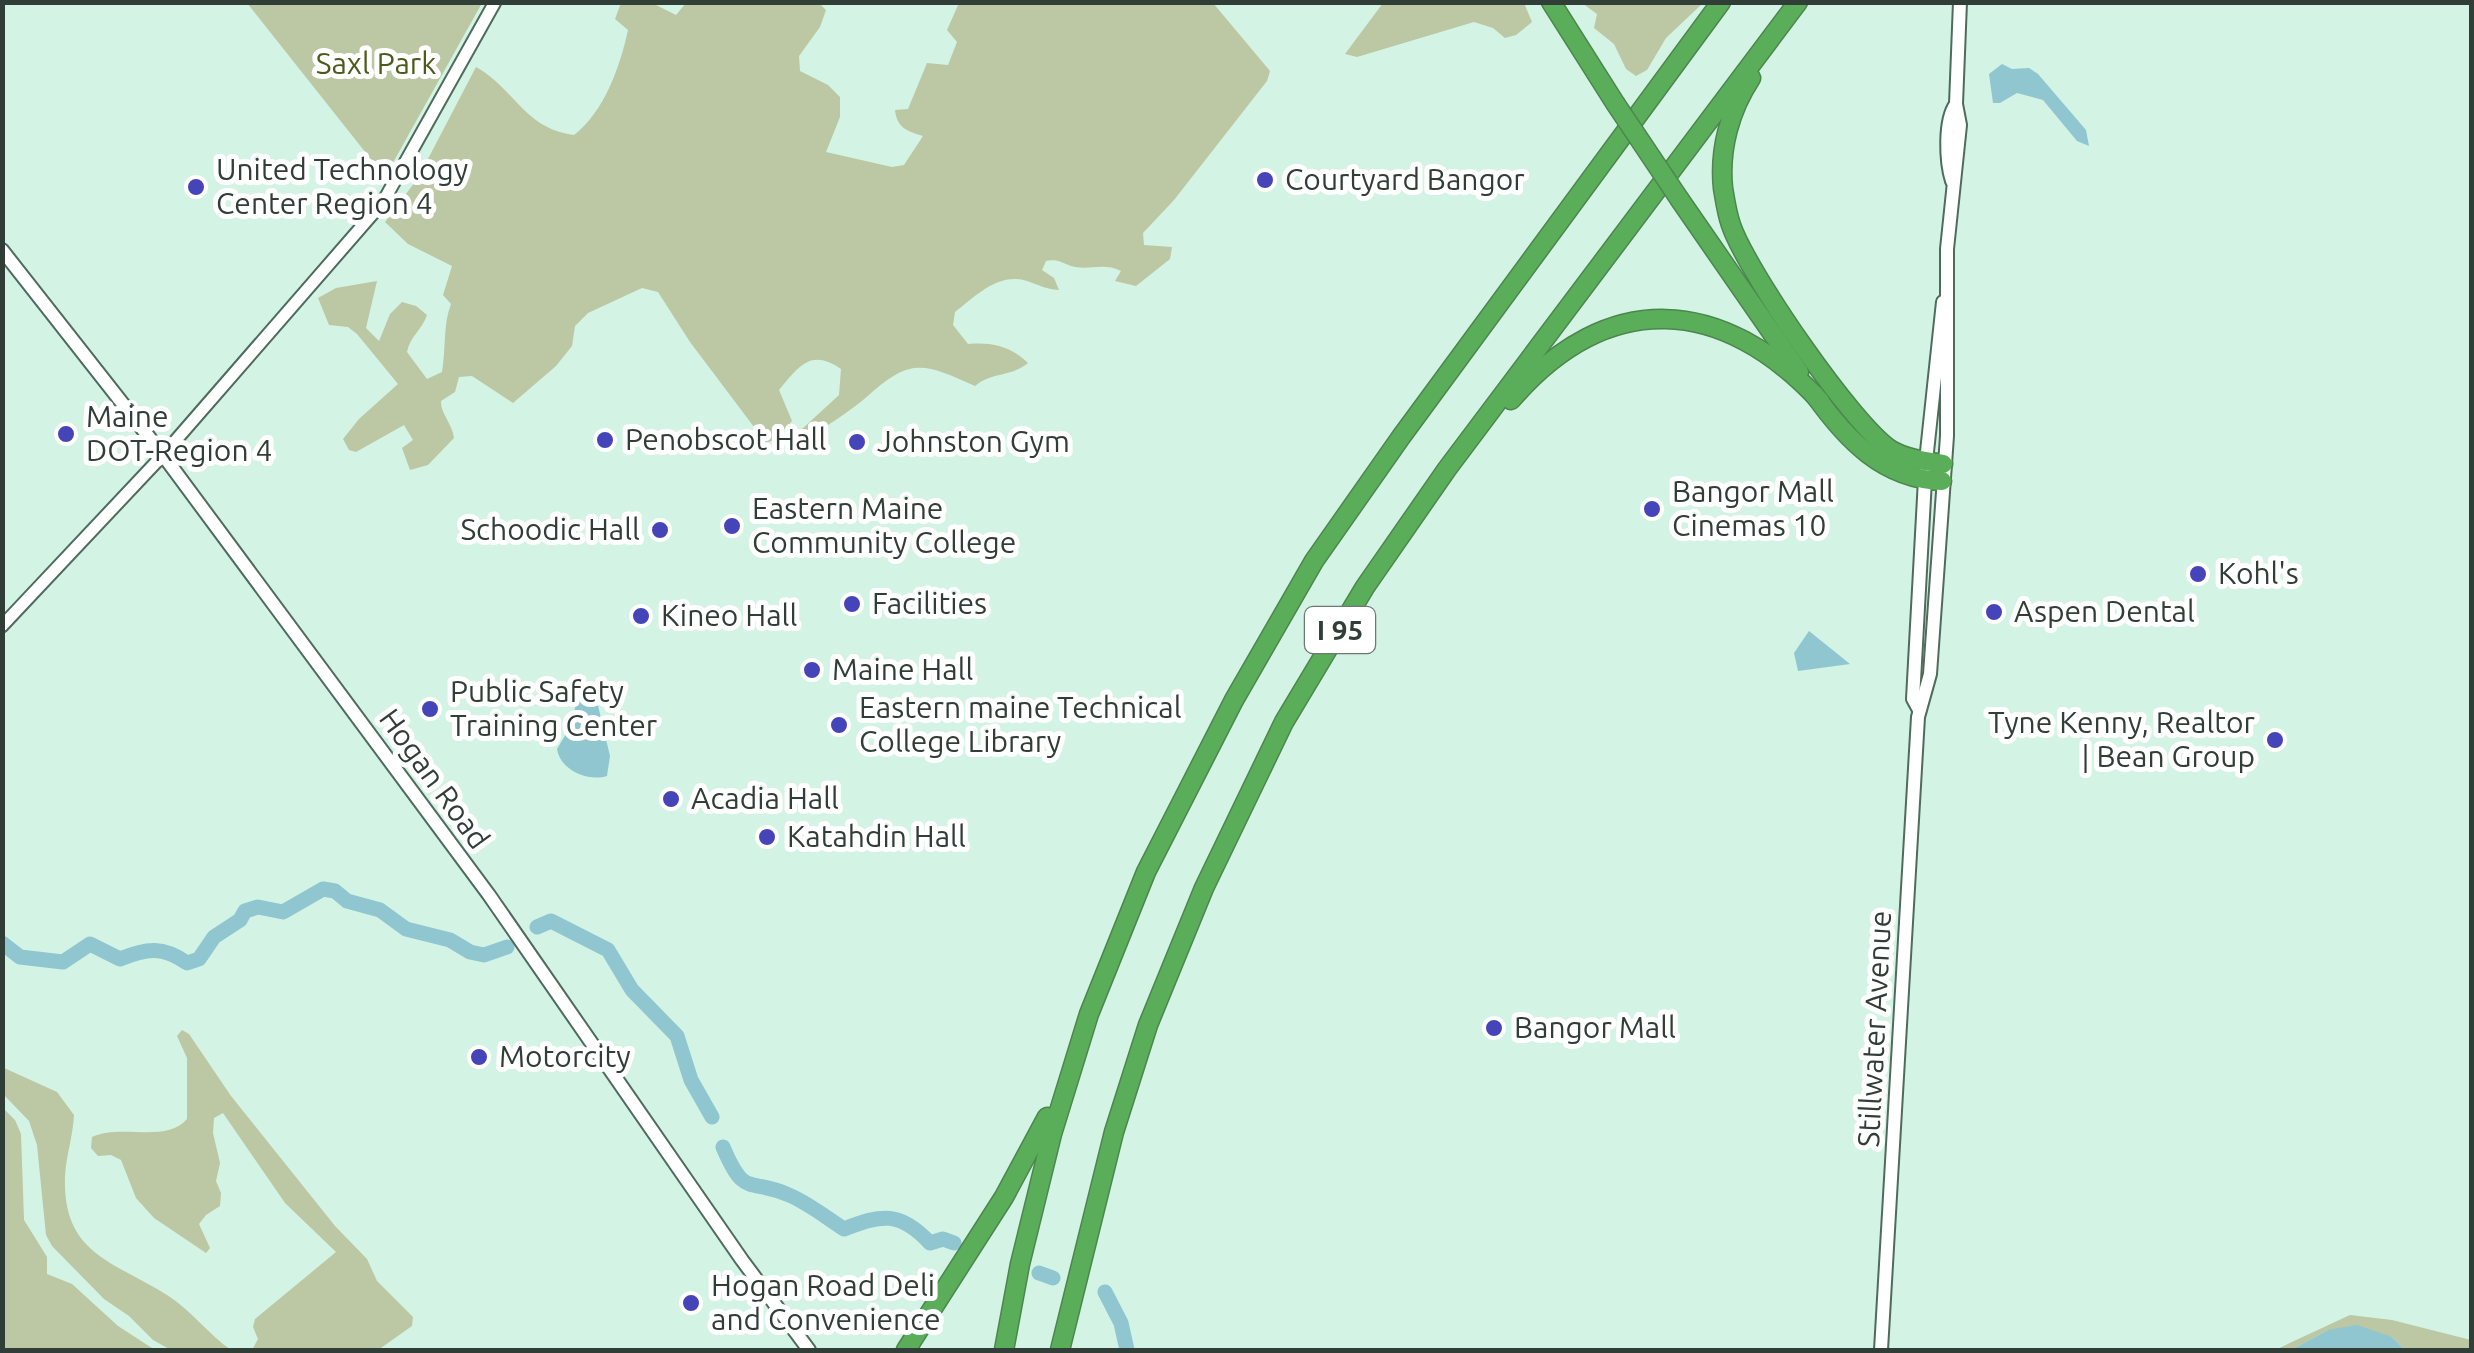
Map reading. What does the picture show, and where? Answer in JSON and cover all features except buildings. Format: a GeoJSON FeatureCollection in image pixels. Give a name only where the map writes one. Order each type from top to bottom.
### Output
{"type":"FeatureCollection","features":[{"type":"Feature","properties":{"kind":"highway"},"geometry":{"type":"LineString","coordinates":[[1551,2],[1680,200],[1820,402]]}},
{"type":"Feature","properties":{"kind":"highway","name":"I 95"},"geometry":{"type":"LineString","coordinates":[[1004,1350],[1020,1264],[1052,1134],[1088,1014],[1146,872],[1234,700],[1314,561],[1721,2]]}},
{"type":"Feature","properties":{"kind":"highway"},"geometry":{"type":"LineString","coordinates":[[1800,2],[1742,92],[1729,125],[1722,176],[1731,225],[1750,264],[1802,346],[1876,438],[1934,472]]}},
{"type":"Feature","properties":{"kind":"highway","name":"I 95"},"geometry":{"type":"LineString","coordinates":[[1060,1350],[1114,1132],[1148,1025],[1204,888],[1284,722],[1392,548],[1447,469],[1800,2]]}},
{"type":"Feature","properties":{"kind":"highway"},"geometry":{"type":"LineString","coordinates":[[1392,548],[1519,391],[1563,350],[1612,326],[1636,322],[1681,320],[1730,332],[1768,354],[1878,464],[1898,474],[1934,472]]}},
{"type":"Feature","properties":{"kind":"highway"},"geometry":{"type":"LineString","coordinates":[[908,1350],[1040,1135],[1088,1014]]}},
{"type":"Feature","properties":{"kind":"highway"},"geometry":{"type":"LineString","coordinates":[[1072,1302],[1076,1323],[1074,1350]]}},
{"type":"Feature","properties":{"kind":"main road","name":"Stillwater Avenue"},"geometry":{"type":"LineString","coordinates":[[1881,1350],[1919,710],[1913,699],[1934,472],[1940,314],[1946,290],[1952,181],[1948,169],[1950,111],[1956,104],[1960,2]]}},
{"type":"Feature","properties":{"kind":"main road","name":"Hogan Road"},"geometry":{"type":"LineString","coordinates":[[2,250],[163,455],[489,895],[744,1263],[810,1350]]}},
{"type":"Feature","properties":{"kind":"street"},"geometry":{"type":"LineString","coordinates":[[2,626],[163,455],[384,202],[495,2]]}},
{"type":"Feature","properties":{"kind":"green space","name":"Saxl Park"},"geometry":{"type":"Polygon","coordinates":[[[247,3],[482,3],[385,177],[247,3]]]}},
{"type":"Feature","properties":{"kind":"green space"},"geometry":{"type":"Polygon","coordinates":[[[621,3],[652,3],[676,15],[686,3],[819,3],[826,10],[820,27],[799,56],[800,71],[828,85],[840,97],[840,117],[826,152],[892,167],[904,165],[923,136],[904,128],[895,110],[908,109],[927,63],[948,65],[957,42],[947,30],[959,3],[1213,3],[1270,71],[1267,81],[1174,200],[1143,233],[1144,245],[1172,247],[1170,259],[1136,286],[1115,281],[1121,271],[1115,268],[1046,261],[1042,270],[1054,278],[1059,290],[1006,280],[988,287],[955,312],[953,325],[968,344],[1000,346],[1028,363],[1015,371],[975,386],[931,369],[908,369],[787,450],[789,441],[839,395],[841,369],[813,360],[793,374],[779,390],[792,421],[776,439],[766,443],[690,342],[658,292],[642,288],[588,313],[575,326],[572,346],[556,366],[513,403],[472,376],[459,377],[455,392],[441,401],[454,438],[428,465],[410,470],[402,448],[413,440],[404,425],[356,452],[349,450],[343,439],[398,384],[357,334],[348,327],[329,325],[318,298],[336,288],[377,281],[366,328],[379,341],[390,314],[402,302],[416,306],[427,315],[407,352],[427,379],[442,372],[451,304],[443,295],[452,266],[408,244],[385,222],[418,178],[476,67],[544,125],[574,135],[585,125],[609,88],[620,59],[628,30],[615,19],[621,3]]]}},
{"type":"Feature","properties":{"kind":"green space"},"geometry":{"type":"Polygon","coordinates":[[[1383,3],[1524,3],[1532,22],[1516,35],[1505,38],[1493,28],[1474,22],[1357,57],[1345,54],[1383,3]]]}},
{"type":"Feature","properties":{"kind":"green space"},"geometry":{"type":"Polygon","coordinates":[[[1582,3],[1703,3],[1666,38],[1647,70],[1636,76],[1626,69],[1614,44],[1594,28],[1597,14],[1582,3]]]}},
{"type":"Feature","properties":{"kind":"green space"},"geometry":{"type":"Polygon","coordinates":[[[182,1030],[189,1034],[231,1096],[335,1226],[367,1259],[377,1281],[413,1317],[412,1326],[378,1350],[252,1350],[258,1339],[253,1327],[255,1319],[336,1252],[285,1203],[223,1113],[214,1118],[213,1133],[220,1163],[216,1181],[221,1193],[220,1206],[199,1224],[210,1248],[206,1253],[154,1218],[136,1198],[121,1160],[111,1155],[98,1156],[91,1148],[92,1137],[104,1133],[167,1130],[187,1119],[187,1058],[177,1036],[182,1030]]]}},
{"type":"Feature","properties":{"kind":"green space"},"geometry":{"type":"Polygon","coordinates":[[[2,1067],[57,1092],[74,1115],[65,1176],[66,1202],[82,1239],[110,1263],[176,1301],[231,1350],[171,1350],[153,1340],[129,1316],[104,1299],[52,1246],[46,1235],[37,1145],[29,1121],[3,1094],[2,1067]]]}},
{"type":"Feature","properties":{"kind":"green space"},"geometry":{"type":"Polygon","coordinates":[[[3,1108],[15,1120],[21,1134],[24,1220],[47,1257],[47,1274],[72,1284],[118,1326],[155,1350],[3,1350],[3,1108]]]}},
{"type":"Feature","properties":{"kind":"green space"},"geometry":{"type":"Polygon","coordinates":[[[2350,1315],[2392,1320],[2471,1340],[2471,1350],[2405,1350],[2392,1337],[2328,1330],[2291,1350],[2275,1350],[2350,1315]]]}},
{"type":"Feature","properties":{"kind":"water"},"geometry":{"type":"Polygon","coordinates":[[[2002,64],[2012,69],[2029,68],[2038,74],[2086,130],[2089,146],[2077,141],[2043,100],[2017,93],[1993,103],[1989,74],[2002,64]]]}},
{"type":"Feature","properties":{"kind":"water"},"geometry":{"type":"Polygon","coordinates":[[[1809,631],[1850,664],[1798,671],[1794,653],[1809,631]]]}},
{"type":"Feature","properties":{"kind":"water"},"geometry":{"type":"Polygon","coordinates":[[[595,693],[610,756],[607,776],[600,777],[584,776],[569,768],[557,749],[577,702],[595,693]]]}},
{"type":"Feature","properties":{"kind":"water"},"geometry":{"type":"Polygon","coordinates":[[[2357,1325],[2392,1337],[2405,1350],[2291,1350],[2328,1330],[2357,1325]]]}},
{"type":"Feature","properties":{"kind":"waterway"},"geometry":{"type":"LineString","coordinates":[[2,943],[20,957],[63,962],[90,944],[120,959],[155,950],[187,963],[199,959],[214,937],[240,920],[245,911],[258,907],[283,912],[323,889],[380,910],[406,929],[450,940],[470,952],[484,955],[507,947]]}},
{"type":"Feature","properties":{"kind":"waterway"},"geometry":{"type":"LineString","coordinates":[[537,927],[551,921],[608,950],[632,990],[677,1036],[691,1080],[712,1117]]}},
{"type":"Feature","properties":{"kind":"waterway"},"geometry":{"type":"LineString","coordinates":[[723,1147],[743,1180],[796,1198],[844,1229],[890,1218],[909,1225],[930,1243],[943,1239],[954,1243]]}},
{"type":"Feature","properties":{"kind":"waterway"},"geometry":{"type":"LineString","coordinates":[[1039,1273],[1053,1278]]}},
{"type":"Feature","properties":{"kind":"waterway"},"geometry":{"type":"LineString","coordinates":[[1105,1292],[1121,1323],[1127,1350]]}},
{"type":"Feature","properties":{"kind":"place","name":"Courtyard Bangor"},"geometry":{"type":"Point","coordinates":[1265,180]}},
{"type":"Feature","properties":{"kind":"place","name":"United Technology Center Region 4"},"geometry":{"type":"Point","coordinates":[196,187]}},
{"type":"Feature","properties":{"kind":"place","name":"Maine DOT-Region 4"},"geometry":{"type":"Point","coordinates":[66,434]}},
{"type":"Feature","properties":{"kind":"place","name":"Penobscot Hall"},"geometry":{"type":"Point","coordinates":[605,440]}},
{"type":"Feature","properties":{"kind":"place","name":"Johnston Gym"},"geometry":{"type":"Point","coordinates":[857,442]}},
{"type":"Feature","properties":{"kind":"place","name":"Bangor Mall Cinemas 10"},"geometry":{"type":"Point","coordinates":[1652,509]}},
{"type":"Feature","properties":{"kind":"place","name":"Eastern Maine Community College"},"geometry":{"type":"Point","coordinates":[732,526]}},
{"type":"Feature","properties":{"kind":"place","name":"Schoodic Hall"},"geometry":{"type":"Point","coordinates":[660,530]}},
{"type":"Feature","properties":{"kind":"place","name":"Kohl's"},"geometry":{"type":"Point","coordinates":[2198,574]}},
{"type":"Feature","properties":{"kind":"place","name":"Facilities"},"geometry":{"type":"Point","coordinates":[852,604]}},
{"type":"Feature","properties":{"kind":"place","name":"Aspen Dental"},"geometry":{"type":"Point","coordinates":[1994,612]}},
{"type":"Feature","properties":{"kind":"place","name":"Kineo Hall"},"geometry":{"type":"Point","coordinates":[641,616]}},
{"type":"Feature","properties":{"kind":"place","name":"Maine Hall"},"geometry":{"type":"Point","coordinates":[812,670]}},
{"type":"Feature","properties":{"kind":"place","name":"Public Safety Training Center"},"geometry":{"type":"Point","coordinates":[430,709]}},
{"type":"Feature","properties":{"kind":"place","name":"Eastern maine Technical College Library"},"geometry":{"type":"Point","coordinates":[839,725]}},
{"type":"Feature","properties":{"kind":"place","name":"Tyne Kenny, Realtor | Bean Group"},"geometry":{"type":"Point","coordinates":[2275,740]}},
{"type":"Feature","properties":{"kind":"place","name":"Acadia Hall"},"geometry":{"type":"Point","coordinates":[671,799]}},
{"type":"Feature","properties":{"kind":"place","name":"Katahdin Hall"},"geometry":{"type":"Point","coordinates":[767,837]}},
{"type":"Feature","properties":{"kind":"place","name":"Bangor Mall"},"geometry":{"type":"Point","coordinates":[1494,1028]}},
{"type":"Feature","properties":{"kind":"place","name":"Motorcity"},"geometry":{"type":"Point","coordinates":[479,1057]}},
{"type":"Feature","properties":{"kind":"place","name":"Hogan Road Deli and Convenience"},"geometry":{"type":"Point","coordinates":[691,1303]}}]}
